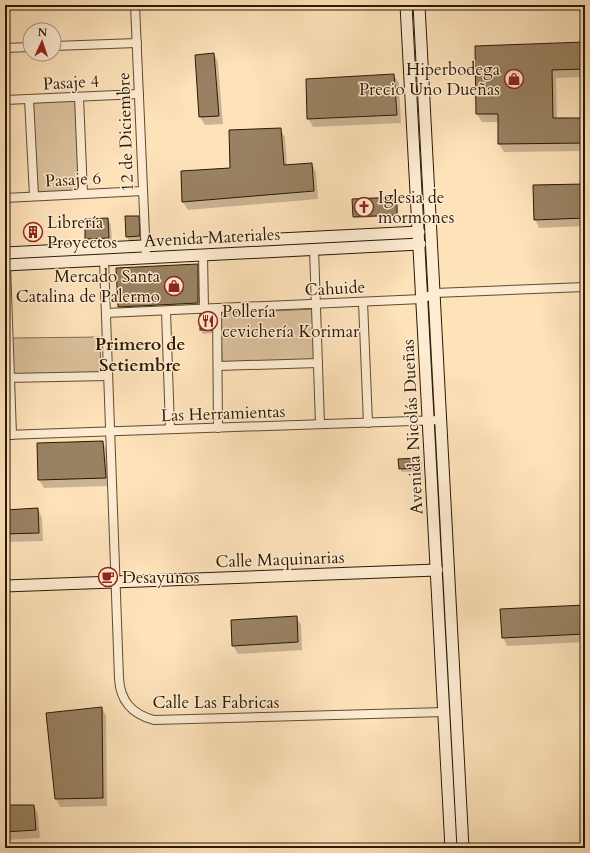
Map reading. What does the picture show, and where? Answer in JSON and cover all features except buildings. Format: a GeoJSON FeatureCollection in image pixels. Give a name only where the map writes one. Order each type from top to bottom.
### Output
{"type":"FeatureCollection","features":[{"type":"Feature","properties":{"kind":"main road","name":"Avenida Nicolás Dueñas"},"geometry":{"type":"LineString","coordinates":[[406,5],[434,498],[451,848]]}},
{"type":"Feature","properties":{"kind":"main road","name":"Avenida Nicolás Dueñas"},"geometry":{"type":"LineString","coordinates":[[419,5],[442,420],[463,848]]}},
{"type":"Feature","properties":{"kind":"main road","name":"Avenida Materiales"},"geometry":{"type":"LineString","coordinates":[[5,253],[419,232]]}},
{"type":"Feature","properties":{"kind":"main road","name":"Avenida Materiales"},"geometry":{"type":"LineString","coordinates":[[6,265],[420,244]]}},
{"type":"Feature","properties":{"kind":"main road"},"geometry":{"type":"LineString","coordinates":[[434,498],[446,497]]}},
{"type":"Feature","properties":{"kind":"main road","name":"Calle Maquinarias"},"geometry":{"type":"LineString","coordinates":[[5,586],[437,570]]}},
{"type":"Feature","properties":{"kind":"street","name":"12 de Diciembre"},"geometry":{"type":"LineString","coordinates":[[135,5],[146,258]]}},
{"type":"Feature","properties":{"kind":"street"},"geometry":{"type":"LineString","coordinates":[[62,46],[137,43]]}},
{"type":"Feature","properties":{"kind":"street"},"geometry":{"type":"LineString","coordinates":[[5,48],[22,47]]}},
{"type":"Feature","properties":{"kind":"street","name":"Pasaje 4"},"geometry":{"type":"LineString","coordinates":[[5,100],[139,94]]}},
{"type":"Feature","properties":{"kind":"street"},"geometry":{"type":"LineString","coordinates":[[78,97],[83,194]]}},
{"type":"Feature","properties":{"kind":"street"},"geometry":{"type":"LineString","coordinates":[[29,99],[34,196]]}},
{"type":"Feature","properties":{"kind":"street","name":"Pasaje 6"},"geometry":{"type":"LineString","coordinates":[[5,198],[143,191]]}},
{"type":"Feature","properties":{"kind":"street"},"geometry":{"type":"LineString","coordinates":[[314,249],[320,424]]}},
{"type":"Feature","properties":{"kind":"street"},"geometry":{"type":"LineString","coordinates":[[203,255],[204,309]]}},
{"type":"Feature","properties":{"kind":"street","name":"Calle Las Fabricas"},"geometry":{"type":"LineString","coordinates":[[104,260],[119,687],[121,695],[130,708],[144,718],[164,720],[444,712]]}},
{"type":"Feature","properties":{"kind":"street"},"geometry":{"type":"LineString","coordinates":[[6,265],[9,435]]}},
{"type":"Feature","properties":{"kind":"street"},"geometry":{"type":"LineString","coordinates":[[422,299],[434,293],[585,287]]}},
{"type":"Feature","properties":{"kind":"street","name":"Cahuide"},"geometry":{"type":"LineString","coordinates":[[106,313],[422,299]]}},
{"type":"Feature","properties":{"kind":"street"},"geometry":{"type":"LineString","coordinates":[[362,302],[368,423]]}},
{"type":"Feature","properties":{"kind":"street"},"geometry":{"type":"LineString","coordinates":[[217,308],[218,428]]}},
{"type":"Feature","properties":{"kind":"street"},"geometry":{"type":"LineString","coordinates":[[166,311],[170,429]]}},
{"type":"Feature","properties":{"kind":"street"},"geometry":{"type":"LineString","coordinates":[[218,366],[318,363]]}},
{"type":"Feature","properties":{"kind":"street"},"geometry":{"type":"LineString","coordinates":[[8,378],[108,376]]}},
{"type":"Feature","properties":{"kind":"street","name":"Las Herramientas"},"geometry":{"type":"LineString","coordinates":[[9,435],[442,420]]}},
{"type":"Feature","properties":{"kind":"shaded area"},"geometry":{"type":"Polygon","coordinates":[[[77,99],[81,192],[36,194],[31,101],[77,99]]]}},
{"type":"Feature","properties":{"kind":"shaded area"},"geometry":{"type":"Polygon","coordinates":[[[317,309],[320,362],[222,363],[221,313],[317,309]]]}},
{"type":"Feature","properties":{"kind":"shaded area"},"geometry":{"type":"Polygon","coordinates":[[[100,337],[101,373],[13,375],[12,338],[100,337]]]}},
{"type":"Feature","properties":{"kind":"place","name":"Hiperbodega Precio Uno Dueñas"},"geometry":{"type":"Point","coordinates":[514,79]}},
{"type":"Feature","properties":{"kind":"place","name":"Iglesia de mormones"},"geometry":{"type":"Point","coordinates":[364,207]}},
{"type":"Feature","properties":{"kind":"place","name":"Librería Proyectos"},"geometry":{"type":"Point","coordinates":[33,232]}},
{"type":"Feature","properties":{"kind":"place","name":"Mercado Santa Catalina de Palermo"},"geometry":{"type":"Point","coordinates":[174,286]}},
{"type":"Feature","properties":{"kind":"place","name":"Pollería cevichería Korimar"},"geometry":{"type":"Point","coordinates":[208,321]}},
{"type":"Feature","properties":{"kind":"place","name":"Desayunos"},"geometry":{"type":"Point","coordinates":[108,577]}},
{"type":"Feature","properties":{"kind":"district","name":"Primero de Setiembre"},"geometry":{"type":"Point","coordinates":[140,354]}}]}
